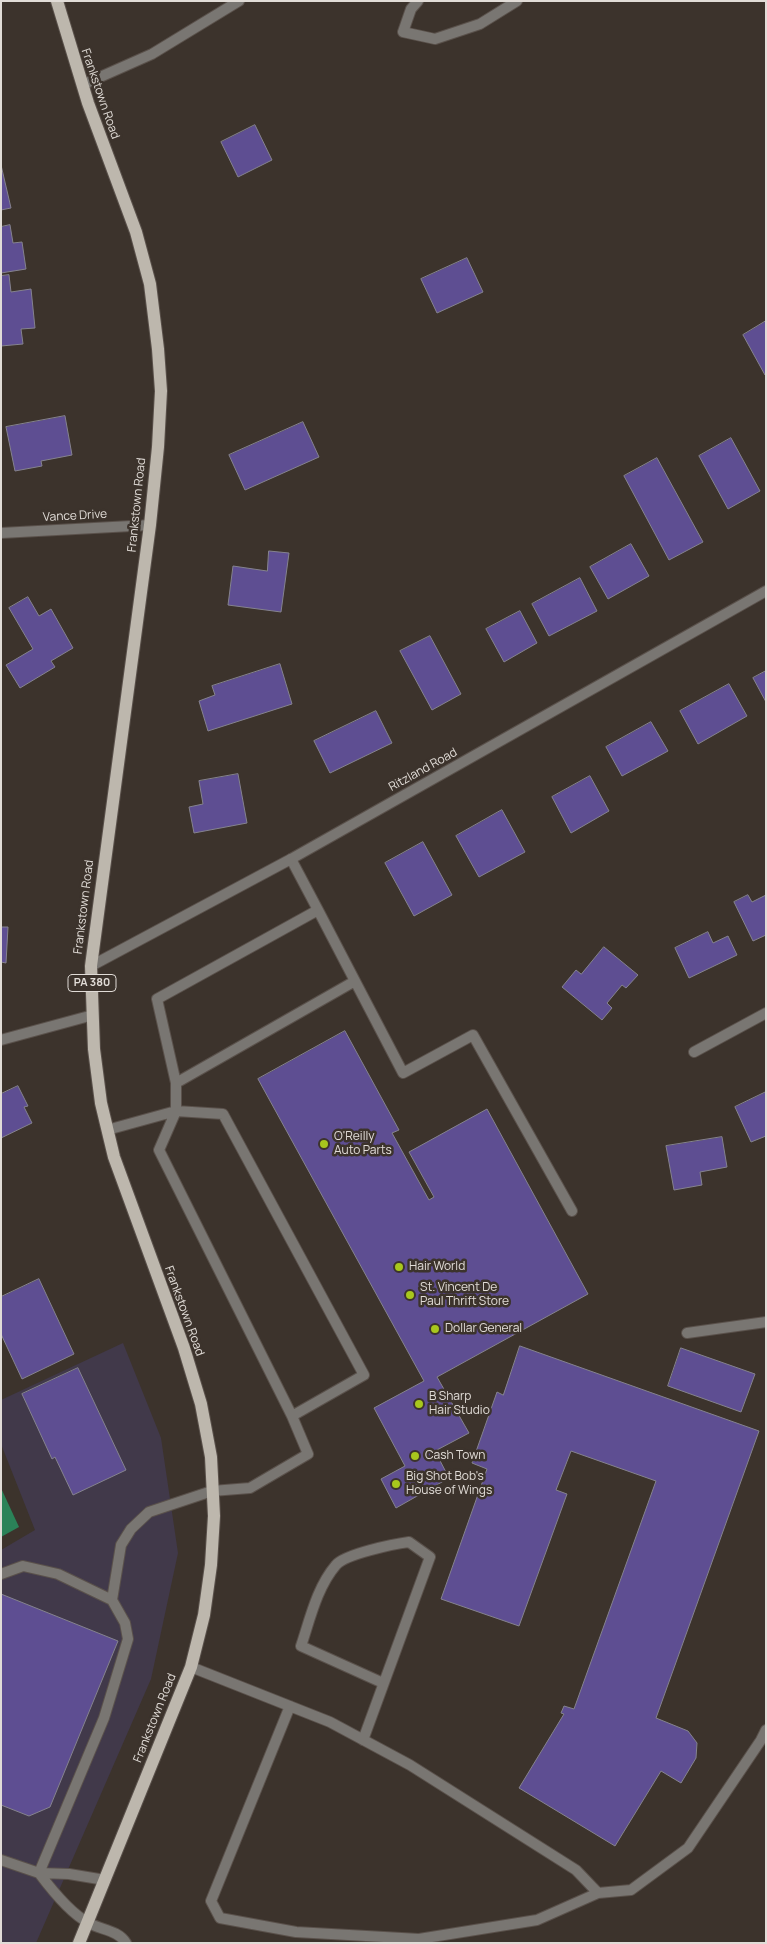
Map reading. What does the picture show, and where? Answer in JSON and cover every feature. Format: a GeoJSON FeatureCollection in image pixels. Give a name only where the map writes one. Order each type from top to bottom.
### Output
{"type":"FeatureCollection","features":[{"type":"Feature","properties":{"kind":"main road","name":"Frankstown Road"},"geometry":{"type":"LineString","coordinates":[[57,1],[82,85],[136,232],[150,284],[158,349],[160,391],[158,446],[150,525],[91,966],[94,1049],[100,1103],[114,1156],[184,1348],[201,1404],[211,1457],[214,1516],[211,1565],[204,1615],[191,1668],[79,1943]]}},
{"type":"Feature","properties":{"kind":"street"},"geometry":{"type":"LineString","coordinates":[[82,85],[152,54],[240,1]]}},
{"type":"Feature","properties":{"kind":"street"},"geometry":{"type":"LineString","coordinates":[[418,1],[412,9],[403,32],[435,39],[480,24],[517,1]]}},
{"type":"Feature","properties":{"kind":"street","name":"Vance Drive"},"geometry":{"type":"LineString","coordinates":[[1,533],[150,525]]}},
{"type":"Feature","properties":{"kind":"street","name":"Ritzland Road"},"geometry":{"type":"LineString","coordinates":[[91,966],[291,859],[766,591]]}},
{"type":"Feature","properties":{"kind":"street"},"geometry":{"type":"LineString","coordinates":[[291,859],[403,1073],[473,1036],[572,1211]]}},
{"type":"Feature","properties":{"kind":"street"},"geometry":{"type":"LineString","coordinates":[[112,1600],[121,1545],[131,1529],[149,1512],[212,1491],[250,1488],[308,1454],[292,1416],[159,1150],[176,1111],[176,1083],[157,999],[318,910]]}},
{"type":"Feature","properties":{"kind":"street"},"geometry":{"type":"LineString","coordinates":[[176,1083],[355,981]]}},
{"type":"Feature","properties":{"kind":"street"},"geometry":{"type":"LineString","coordinates":[[694,1052],[766,1013]]}},
{"type":"Feature","properties":{"kind":"street"},"geometry":{"type":"LineString","coordinates":[[1,1040],[93,1015]]}},
{"type":"Feature","properties":{"kind":"street"},"geometry":{"type":"LineString","coordinates":[[107,1130],[176,1111],[223,1114],[364,1375],[292,1416]]}},
{"type":"Feature","properties":{"kind":"street"},"geometry":{"type":"LineString","coordinates":[[686,1333],[766,1322]]}},
{"type":"Feature","properties":{"kind":"street"},"geometry":{"type":"LineString","coordinates":[[362,1740],[430,1557],[409,1542],[380,1546],[337,1563],[317,1598],[301,1646],[383,1683]]}},
{"type":"Feature","properties":{"kind":"street"},"geometry":{"type":"LineString","coordinates":[[1,1574],[23,1566],[58,1574],[112,1600],[126,1623],[128,1639],[104,1718],[38,1873]]}},
{"type":"Feature","properties":{"kind":"street"},"geometry":{"type":"LineString","coordinates":[[191,1668],[330,1722],[410,1765],[576,1870],[598,1893]]}},
{"type":"Feature","properties":{"kind":"street"},"geometry":{"type":"LineString","coordinates":[[290,1706],[211,1901],[220,1918],[296,1932],[419,1939],[537,1920],[598,1893],[631,1890],[688,1848],[766,1730]]}},
{"type":"Feature","properties":{"kind":"street"},"geometry":{"type":"LineString","coordinates":[[1,1860],[38,1873],[69,1874],[105,1880]]}},
{"type":"Feature","properties":{"kind":"street"},"geometry":{"type":"LineString","coordinates":[[38,1873],[55,1894],[87,1923],[120,1935],[126,1943]]}},
{"type":"Feature","properties":{"kind":"shaded area"},"geometry":{"type":"Polygon","coordinates":[[[123,1343],[161,1438],[178,1553],[151,1679],[36,1943],[1,1943],[1,1550],[35,1530],[1,1444],[1,1400],[123,1343]]]}},
{"type":"Feature","properties":{"kind":"green space"},"geometry":{"type":"Polygon","coordinates":[[[1,1488],[19,1527],[1,1537],[1,1488]]]}},
{"type":"Feature","properties":{"kind":"building"},"geometry":{"type":"Polygon","coordinates":[[[255,125],[272,160],[238,177],[221,142],[255,125]]]}},
{"type":"Feature","properties":{"kind":"building"},"geometry":{"type":"Polygon","coordinates":[[[1,165],[11,208],[1,210],[1,165]]]}},
{"type":"Feature","properties":{"kind":"building"},"geometry":{"type":"Polygon","coordinates":[[[10,225],[13,243],[22,242],[26,269],[1,273],[1,227],[10,225]]]}},
{"type":"Feature","properties":{"kind":"building"},"geometry":{"type":"Polygon","coordinates":[[[467,258],[483,292],[437,313],[421,279],[467,258]]]}},
{"type":"Feature","properties":{"kind":"building"},"geometry":{"type":"Polygon","coordinates":[[[9,275],[11,292],[31,289],[35,328],[21,329],[23,344],[1,346],[1,276],[9,275]]]}},
{"type":"Feature","properties":{"kind":"building"},"geometry":{"type":"Polygon","coordinates":[[[766,321],[766,374],[765,375],[743,335],[766,321]]]}},
{"type":"Feature","properties":{"kind":"building"},"geometry":{"type":"Polygon","coordinates":[[[65,416],[72,455],[41,461],[42,466],[15,471],[6,427],[65,416]]]}},
{"type":"Feature","properties":{"kind":"building"},"geometry":{"type":"Polygon","coordinates":[[[303,422],[319,457],[245,490],[229,455],[303,422]]]}},
{"type":"Feature","properties":{"kind":"building"},"geometry":{"type":"Polygon","coordinates":[[[731,438],[760,491],[728,509],[699,456],[731,438]]]}},
{"type":"Feature","properties":{"kind":"building"},"geometry":{"type":"Polygon","coordinates":[[[657,458],[703,542],[669,560],[624,476],[657,458]]]}},
{"type":"Feature","properties":{"kind":"building"},"geometry":{"type":"Polygon","coordinates":[[[631,544],[649,576],[608,599],[590,567],[631,544]]]}},
{"type":"Feature","properties":{"kind":"building"},"geometry":{"type":"Polygon","coordinates":[[[269,551],[289,553],[281,612],[228,605],[233,566],[267,571],[269,551]]]}},
{"type":"Feature","properties":{"kind":"building"},"geometry":{"type":"Polygon","coordinates":[[[580,578],[597,611],[549,636],[532,604],[580,578]]]}},
{"type":"Feature","properties":{"kind":"building"},"geometry":{"type":"Polygon","coordinates":[[[28,597],[39,616],[51,609],[73,648],[51,661],[55,667],[20,688],[6,665],[33,649],[9,608],[28,597]]]}},
{"type":"Feature","properties":{"kind":"building"},"geometry":{"type":"Polygon","coordinates":[[[520,611],[537,643],[504,662],[486,629],[520,611]]]}},
{"type":"Feature","properties":{"kind":"building"},"geometry":{"type":"Polygon","coordinates":[[[430,636],[461,694],[432,710],[400,651],[430,636]]]}},
{"type":"Feature","properties":{"kind":"building"},"geometry":{"type":"Polygon","coordinates":[[[280,664],[292,704],[208,731],[199,701],[215,695],[212,686],[280,664]]]}},
{"type":"Feature","properties":{"kind":"building"},"geometry":{"type":"Polygon","coordinates":[[[766,671],[766,702],[753,678],[766,671]]]}},
{"type":"Feature","properties":{"kind":"building"},"geometry":{"type":"Polygon","coordinates":[[[729,684],[747,716],[698,744],[680,711],[729,684]]]}},
{"type":"Feature","properties":{"kind":"building"},"geometry":{"type":"Polygon","coordinates":[[[376,711],[392,743],[330,773],[314,741],[376,711]]]}},
{"type":"Feature","properties":{"kind":"building"},"geometry":{"type":"Polygon","coordinates":[[[651,722],[668,751],[622,776],[606,747],[651,722]]]}},
{"type":"Feature","properties":{"kind":"building"},"geometry":{"type":"Polygon","coordinates":[[[238,774],[247,823],[194,833],[189,807],[203,804],[199,781],[238,774]]]}},
{"type":"Feature","properties":{"kind":"building"},"geometry":{"type":"Polygon","coordinates":[[[590,776],[609,811],[571,833],[552,797],[590,776]]]}},
{"type":"Feature","properties":{"kind":"building"},"geometry":{"type":"Polygon","coordinates":[[[502,810],[525,852],[479,877],[456,836],[502,810]]]}},
{"type":"Feature","properties":{"kind":"building"},"geometry":{"type":"Polygon","coordinates":[[[423,842],[452,895],[414,916],[385,863],[423,842]]]}},
{"type":"Feature","properties":{"kind":"building"},"geometry":{"type":"Polygon","coordinates":[[[748,895],[752,902],[766,895],[766,935],[753,941],[734,902],[748,895]]]}},
{"type":"Feature","properties":{"kind":"building"},"geometry":{"type":"Polygon","coordinates":[[[1,927],[8,927],[6,963],[1,962],[1,927]]]}},
{"type":"Feature","properties":{"kind":"building"},"geometry":{"type":"Polygon","coordinates":[[[708,932],[713,943],[728,936],[737,955],[689,978],[675,948],[708,932]]]}},
{"type":"Feature","properties":{"kind":"building"},"geometry":{"type":"Polygon","coordinates":[[[604,947],[638,975],[626,988],[622,985],[607,1003],[612,1008],[602,1020],[562,987],[576,970],[581,974],[604,947]]]}},
{"type":"Feature","properties":{"kind":"building"},"geometry":{"type":"Polygon","coordinates":[[[345,1031],[399,1130],[392,1133],[429,1200],[434,1197],[409,1152],[487,1109],[588,1294],[437,1377],[469,1433],[435,1451],[449,1478],[396,1508],[381,1479],[405,1466],[374,1408],[424,1381],[258,1079],[345,1031]]]}},
{"type":"Feature","properties":{"kind":"building"},"geometry":{"type":"Polygon","coordinates":[[[18,1086],[28,1106],[24,1107],[32,1123],[1,1138],[1,1094],[18,1086]]]}},
{"type":"Feature","properties":{"kind":"building"},"geometry":{"type":"Polygon","coordinates":[[[766,1092],[766,1136],[751,1142],[735,1107],[766,1092]]]}},
{"type":"Feature","properties":{"kind":"building"},"geometry":{"type":"Polygon","coordinates":[[[722,1137],[727,1167],[700,1172],[702,1185],[674,1190],[666,1146],[722,1137]]]}},
{"type":"Feature","properties":{"kind":"building"},"geometry":{"type":"Polygon","coordinates":[[[39,1279],[74,1354],[22,1379],[1,1334],[1,1297],[39,1279]]]}},
{"type":"Feature","properties":{"kind":"building"},"geometry":{"type":"Polygon","coordinates":[[[520,1346],[759,1431],[656,1718],[688,1731],[697,1743],[696,1758],[681,1783],[661,1771],[615,1846],[519,1788],[564,1714],[561,1713],[564,1706],[574,1709],[656,1481],[571,1451],[556,1490],[567,1494],[519,1626],[441,1599],[487,1469],[472,1463],[497,1392],[503,1395],[520,1346]]]}},
{"type":"Feature","properties":{"kind":"building"},"geometry":{"type":"Polygon","coordinates":[[[681,1348],[755,1374],[741,1412],[668,1386],[681,1348]]]}},
{"type":"Feature","properties":{"kind":"building"},"geometry":{"type":"Polygon","coordinates":[[[78,1368],[126,1470],[73,1495],[55,1457],[52,1459],[22,1394],[78,1368]]]}},
{"type":"Feature","properties":{"kind":"building"},"geometry":{"type":"Polygon","coordinates":[[[1,1594],[118,1641],[50,1807],[29,1816],[1,1805],[1,1594]]]}},
{"type":"Feature","properties":{"kind":"place","name":"O'Reilly Auto Parts"},"geometry":{"type":"Point","coordinates":[324,1144]}},
{"type":"Feature","properties":{"kind":"place","name":"Hair World"},"geometry":{"type":"Point","coordinates":[399,1267]}},
{"type":"Feature","properties":{"kind":"place","name":"St. Vincent De Paul Thrift Store"},"geometry":{"type":"Point","coordinates":[410,1295]}},
{"type":"Feature","properties":{"kind":"place","name":"Dollar General"},"geometry":{"type":"Point","coordinates":[435,1329]}},
{"type":"Feature","properties":{"kind":"place","name":"B Sharp Hair Studio"},"geometry":{"type":"Point","coordinates":[419,1404]}},
{"type":"Feature","properties":{"kind":"place","name":"Cash Town"},"geometry":{"type":"Point","coordinates":[415,1456]}},
{"type":"Feature","properties":{"kind":"place","name":"Big Shot Bob's House of Wings"},"geometry":{"type":"Point","coordinates":[396,1484]}}]}
